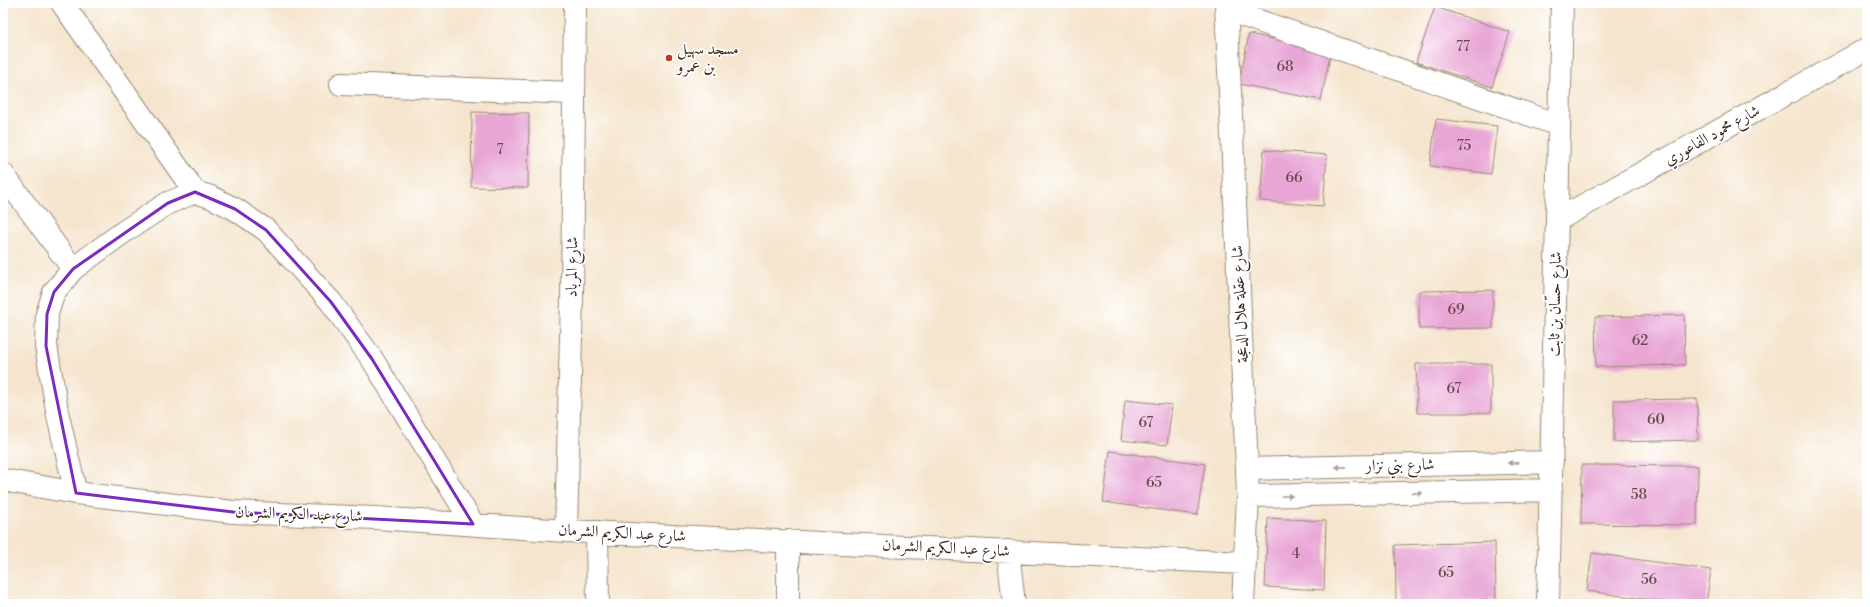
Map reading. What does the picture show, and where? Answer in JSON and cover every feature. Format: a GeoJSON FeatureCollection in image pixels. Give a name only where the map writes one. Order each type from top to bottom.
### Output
{"type":"FeatureCollection","features":[{"type":"Feature","properties":{"kind":"street"},"geometry":{"type":"LineString","coordinates":[[62,3],[194,192],[211,197],[235,209],[266,230],[331,302],[376,365],[473,524]]}},
{"type":"Feature","properties":{"kind":"street","name":"شارع المرباد"},"geometry":{"type":"LineString","coordinates":[[566,531],[572,298],[575,3]]}},
{"type":"Feature","properties":{"kind":"street","name":"شارع حسّان بن ثابت"},"geometry":{"type":"LineString","coordinates":[[1548,604],[1562,3]]}},
{"type":"Feature","properties":{"kind":"street"},"geometry":{"type":"LineString","coordinates":[[1226,6],[1559,125]]}},
{"type":"Feature","properties":{"kind":"street","name":"شارع عقلة هلال الدعجة"},"geometry":{"type":"LineString","coordinates":[[1226,6],[1248,496],[1243,604]]}},
{"type":"Feature","properties":{"kind":"street","name":"شارع محمود الفاعوري"},"geometry":{"type":"LineString","coordinates":[[1557,220],[1867,49]]}},
{"type":"Feature","properties":{"kind":"street"},"geometry":{"type":"LineString","coordinates":[[341,84],[573,93]]}},
{"type":"Feature","properties":{"kind":"street"},"geometry":{"type":"LineString","coordinates":[[3,174],[73,268]]}},
{"type":"Feature","properties":{"kind":"street"},"geometry":{"type":"LineString","coordinates":[[76,493],[58,416],[46,346],[46,314],[54,292],[73,268],[168,203],[194,192]]}},
{"type":"Feature","properties":{"kind":"street","name":"شارع بني نزار"},"geometry":{"type":"LineString","coordinates":[[1247,469],[1552,462]]}},
{"type":"Feature","properties":{"kind":"street","name":"شارع عبد الكريم الشرمان"},"geometry":{"type":"LineString","coordinates":[[3,480],[76,493],[233,512],[376,518],[566,531],[1244,563]]}},
{"type":"Feature","properties":{"kind":"street","name":"شارع بني نزار"},"geometry":{"type":"LineString","coordinates":[[1248,496],[1551,490]]}},
{"type":"Feature","properties":{"kind":"street"},"geometry":{"type":"LineString","coordinates":[[597,532],[598,604]]}},
{"type":"Feature","properties":{"kind":"street"},"geometry":{"type":"LineString","coordinates":[[788,541],[788,604]]}},
{"type":"Feature","properties":{"kind":"street"},"geometry":{"type":"LineString","coordinates":[[1008,551],[1014,604]]}},
{"type":"Feature","properties":{"kind":"highlighted area"},"geometry":{"type":"Polygon","coordinates":[[[195,192],[235,209],[266,230],[331,302],[372,359],[473,524],[233,512],[76,493],[46,346],[47,314],[54,292],[73,269],[168,203],[195,192]]]}},
{"type":"Feature","properties":{"kind":"building"},"geometry":{"type":"Polygon","coordinates":[[[1260,3],[1270,3],[1269,6],[1260,3]]]}},
{"type":"Feature","properties":{"kind":"building"},"geometry":{"type":"Polygon","coordinates":[[[1435,7],[1510,32],[1492,87],[1416,62],[1435,7]]]}},
{"type":"Feature","properties":{"kind":"building"},"geometry":{"type":"Polygon","coordinates":[[[1249,34],[1331,51],[1321,100],[1239,84],[1249,34]]]}},
{"type":"Feature","properties":{"kind":"building"},"geometry":{"type":"Polygon","coordinates":[[[472,112],[529,113],[528,188],[471,187],[472,112]]]}},
{"type":"Feature","properties":{"kind":"building"},"geometry":{"type":"Polygon","coordinates":[[[1436,119],[1497,126],[1491,174],[1430,166],[1436,119]]]}},
{"type":"Feature","properties":{"kind":"building"},"geometry":{"type":"Polygon","coordinates":[[[1264,150],[1327,155],[1323,206],[1260,201],[1264,150]]]}},
{"type":"Feature","properties":{"kind":"building"},"geometry":{"type":"Polygon","coordinates":[[[1493,290],[1493,328],[1419,329],[1419,291],[1493,290]]]}},
{"type":"Feature","properties":{"kind":"building"},"geometry":{"type":"Polygon","coordinates":[[[1684,315],[1685,365],[1596,367],[1595,317],[1684,315]]]}},
{"type":"Feature","properties":{"kind":"building"},"geometry":{"type":"Polygon","coordinates":[[[1416,364],[1491,364],[1491,413],[1417,413],[1416,364]]]}},
{"type":"Feature","properties":{"kind":"building"},"geometry":{"type":"Polygon","coordinates":[[[1697,399],[1698,440],[1614,442],[1614,400],[1697,399]]]}},
{"type":"Feature","properties":{"kind":"building"},"geometry":{"type":"Polygon","coordinates":[[[1125,400],[1172,405],[1167,445],[1121,440],[1125,400]]]}},
{"type":"Feature","properties":{"kind":"building"},"geometry":{"type":"Polygon","coordinates":[[[1110,451],[1205,464],[1197,515],[1103,502],[1110,451]]]}},
{"type":"Feature","properties":{"kind":"building"},"geometry":{"type":"Polygon","coordinates":[[[1582,465],[1698,466],[1697,525],[1581,524],[1582,465]]]}},
{"type":"Feature","properties":{"kind":"building"},"geometry":{"type":"Polygon","coordinates":[[[1268,518],[1326,521],[1324,590],[1265,587],[1268,518]]]}},
{"type":"Feature","properties":{"kind":"building"},"geometry":{"type":"Polygon","coordinates":[[[1495,542],[1496,600],[1396,603],[1395,545],[1495,542]]]}},
{"type":"Feature","properties":{"kind":"building"},"geometry":{"type":"Polygon","coordinates":[[[1592,553],[1711,570],[1706,604],[1680,604],[1587,591],[1592,553]]]}},
{"type":"Feature","properties":{"kind":"place","name":"مسجد سهيل بن عمرو"},"geometry":{"type":"Point","coordinates":[669,58]}}]}
